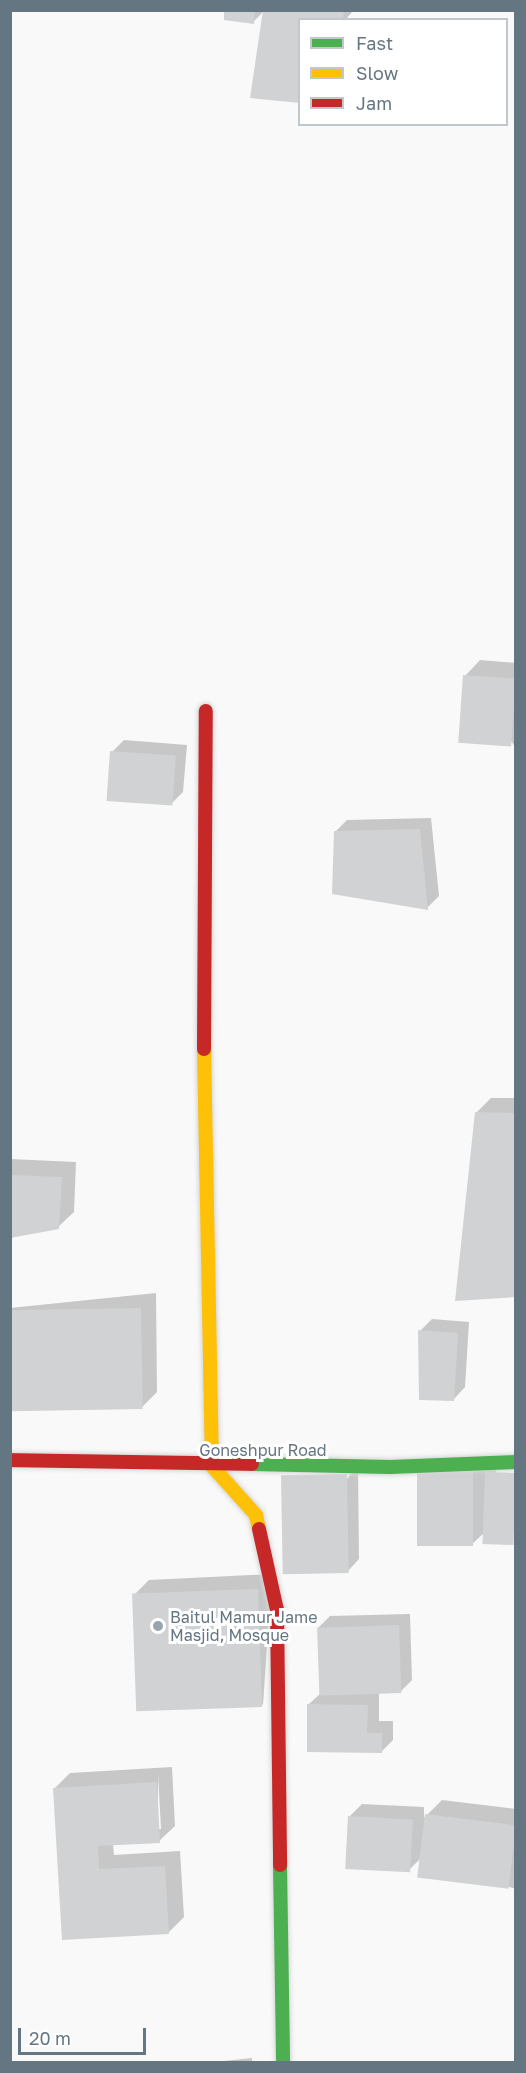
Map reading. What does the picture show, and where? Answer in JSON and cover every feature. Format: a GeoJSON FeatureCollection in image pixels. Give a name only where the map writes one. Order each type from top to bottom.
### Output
{"type":"FeatureCollection","features":[{"type":"Feature","properties":{"kind":"street"},"geometry":{"type":"LineString","coordinates":[[206,711],[203,988],[212,1466],[256,1515],[277,1610],[283,2062]]}},
{"type":"Feature","properties":{"kind":"street","name":"Goneshpur Road"},"geometry":{"type":"LineString","coordinates":[[10,1460],[212,1466],[390,1467],[516,1462]]}},
{"type":"Feature","properties":{"kind":"building"},"geometry":{"type":"Polygon","coordinates":[[[224,10],[255,10],[254,24],[224,20],[224,10]]]}},
{"type":"Feature","properties":{"kind":"building"},"geometry":{"type":"Polygon","coordinates":[[[263,10],[344,10],[343,18],[298,18],[298,103],[250,98],[263,10]]]}},
{"type":"Feature","properties":{"kind":"building"},"geometry":{"type":"Polygon","coordinates":[[[463,675],[516,679],[511,747],[458,743],[463,675]]]}},
{"type":"Feature","properties":{"kind":"building"},"geometry":{"type":"Polygon","coordinates":[[[110,751],[176,756],[172,805],[107,801],[110,751]]]}},
{"type":"Feature","properties":{"kind":"building"},"geometry":{"type":"Polygon","coordinates":[[[420,829],[428,910],[332,894],[334,831],[420,829]]]}},
{"type":"Feature","properties":{"kind":"building"},"geometry":{"type":"Polygon","coordinates":[[[475,1112],[516,1113],[516,1297],[455,1301],[475,1112]]]}},
{"type":"Feature","properties":{"kind":"building"},"geometry":{"type":"Polygon","coordinates":[[[10,1175],[62,1177],[59,1229],[10,1238],[10,1175]]]}},
{"type":"Feature","properties":{"kind":"building"},"geometry":{"type":"Polygon","coordinates":[[[141,1308],[143,1409],[11,1411],[10,1310],[141,1308]]]}},
{"type":"Feature","properties":{"kind":"building"},"geometry":{"type":"Polygon","coordinates":[[[418,1330],[458,1333],[454,1401],[419,1400],[418,1330]]]}},
{"type":"Feature","properties":{"kind":"building"},"geometry":{"type":"Polygon","coordinates":[[[417,1470],[473,1470],[473,1546],[417,1546],[417,1470]]]}},
{"type":"Feature","properties":{"kind":"building"},"geometry":{"type":"Polygon","coordinates":[[[485,1472],[516,1473],[513,1545],[482,1544],[485,1472]]]}},
{"type":"Feature","properties":{"kind":"building"},"geometry":{"type":"Polygon","coordinates":[[[347,1474],[349,1573],[283,1574],[281,1475],[347,1474]]]}},
{"type":"Feature","properties":{"kind":"building"},"geometry":{"type":"Polygon","coordinates":[[[258,1589],[262,1707],[136,1711],[132,1593],[258,1589]]]}},
{"type":"Feature","properties":{"kind":"building"},"geometry":{"type":"Polygon","coordinates":[[[399,1625],[401,1693],[319,1696],[317,1628],[399,1625]]]}},
{"type":"Feature","properties":{"kind":"building"},"geometry":{"type":"Polygon","coordinates":[[[307,1704],[368,1705],[367,1733],[382,1733],[382,1753],[307,1752],[307,1704]]]}},
{"type":"Feature","properties":{"kind":"building"},"geometry":{"type":"Polygon","coordinates":[[[157,1782],[160,1843],[98,1846],[99,1869],[165,1866],[169,1934],[62,1940],[53,1788],[157,1782]]]}},
{"type":"Feature","properties":{"kind":"building"},"geometry":{"type":"Polygon","coordinates":[[[425,1814],[516,1825],[509,1889],[417,1878],[425,1814]]]}},
{"type":"Feature","properties":{"kind":"building"},"geometry":{"type":"Polygon","coordinates":[[[348,1816],[413,1819],[410,1872],[345,1869],[348,1816]]]}},
{"type":"Feature","properties":{"kind":"traffic: fast"},"geometry":{"type":"LineString","coordinates":[[252,1464],[390,1467],[516,1462]]}},
{"type":"Feature","properties":{"kind":"traffic: fast"},"geometry":{"type":"LineString","coordinates":[[280,1865],[283,2062]]}},
{"type":"Feature","properties":{"kind":"traffic: slow"},"geometry":{"type":"LineString","coordinates":[[204,1049],[212,1466],[256,1515],[259,1529]]}},
{"type":"Feature","properties":{"kind":"traffic: jam"},"geometry":{"type":"LineString","coordinates":[[204,1049],[206,711]]}},
{"type":"Feature","properties":{"kind":"traffic: jam"},"geometry":{"type":"LineString","coordinates":[[10,1460],[252,1464]]}},
{"type":"Feature","properties":{"kind":"traffic: jam"},"geometry":{"type":"LineString","coordinates":[[259,1529],[277,1610],[280,1865]]}},
{"type":"Feature","properties":{"kind":"place","name":"Baitul Mamur Jame Masjid, Mosque"},"geometry":{"type":"Point","coordinates":[158,1626]}}]}
